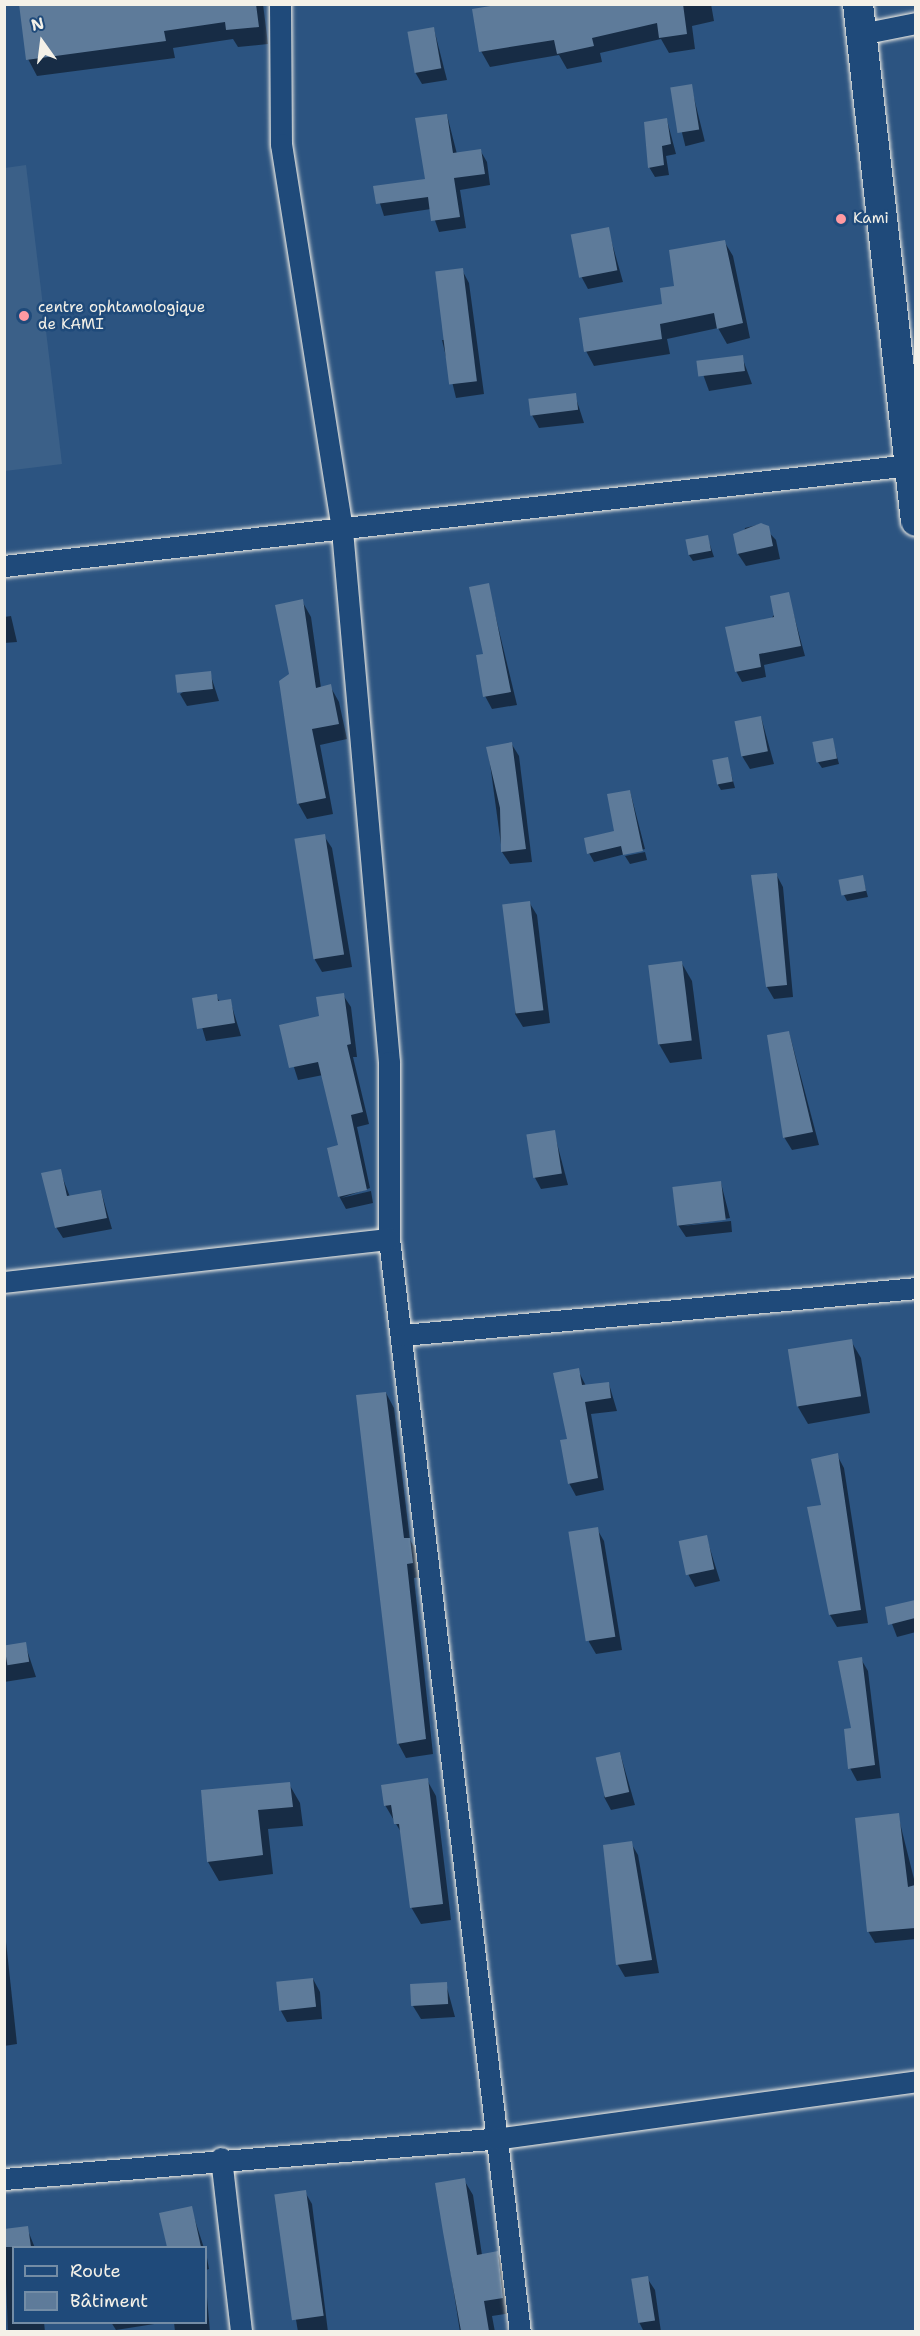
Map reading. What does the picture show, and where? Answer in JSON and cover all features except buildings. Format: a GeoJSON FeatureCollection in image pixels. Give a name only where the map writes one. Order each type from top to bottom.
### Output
{"type":"FeatureCollection","features":[{"type":"Feature","properties":{"kind":"street"},"geometry":{"type":"LineString","coordinates":[[280,4],[281,144],[342,530],[389,1062],[389,1239],[403,1335],[495,2139],[520,2331]]}},
{"type":"Feature","properties":{"kind":"street"},"geometry":{"type":"LineString","coordinates":[[858,4],[909,403],[910,465],[915,521]]}},
{"type":"Feature","properties":{"kind":"street"},"geometry":{"type":"LineString","coordinates":[[861,34],[915,23]]}},
{"type":"Feature","properties":{"kind":"street"},"geometry":{"type":"LineString","coordinates":[[4,566],[910,465]]}},
{"type":"Feature","properties":{"kind":"street"},"geometry":{"type":"LineString","coordinates":[[4,1282],[389,1239]]}},
{"type":"Feature","properties":{"kind":"street"},"geometry":{"type":"LineString","coordinates":[[403,1335],[915,1288]]}},
{"type":"Feature","properties":{"kind":"street"},"geometry":{"type":"LineString","coordinates":[[4,2179],[221,2158],[495,2139],[915,2081]]}},
{"type":"Feature","properties":{"kind":"street"},"geometry":{"type":"LineString","coordinates":[[221,2158],[241,2331]]}},
{"type":"Feature","properties":{"kind":"shaded area","name":"centre ophtamologique de KAMI"},"geometry":{"type":"Polygon","coordinates":[[[26,165],[62,464],[5,471],[5,168],[26,165]]]}},
{"type":"Feature","properties":{"kind":"place","name":"Kami"},"geometry":{"type":"Point","coordinates":[841,219]}},
{"type":"Feature","properties":{"kind":"place","name":"centre ophtamologique de KAMI"},"geometry":{"type":"Point","coordinates":[24,316]}}]}
